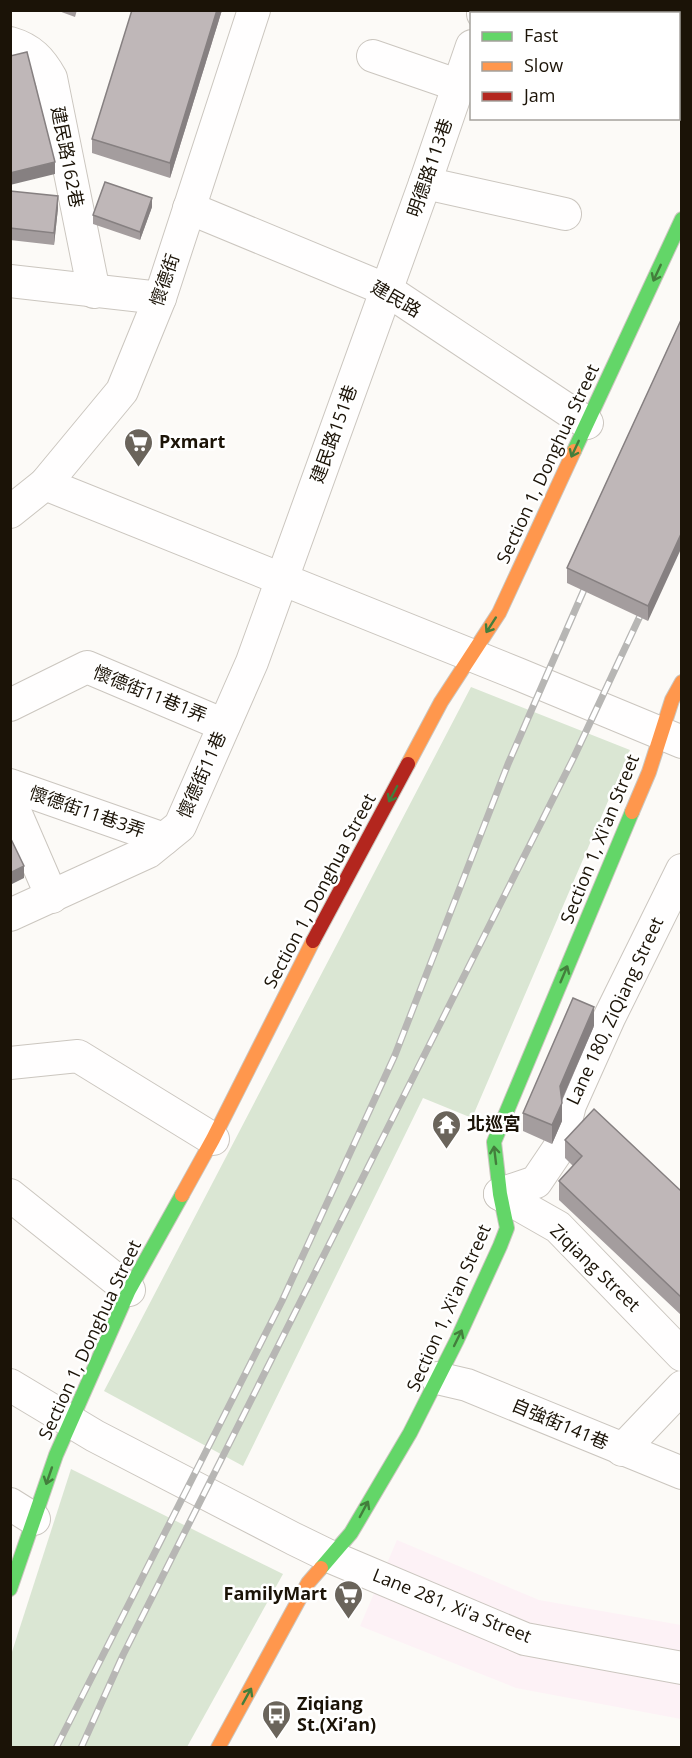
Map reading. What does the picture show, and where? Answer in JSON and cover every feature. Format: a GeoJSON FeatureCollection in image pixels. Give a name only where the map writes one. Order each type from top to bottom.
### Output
{"type":"FeatureCollection","features":[{"type":"Feature","properties":{"kind":"street","name":"懷德街"},"geometry":{"type":"LineString","coordinates":[[10,512],[45,484],[122,391],[160,298],[254,10]]}},
{"type":"Feature","properties":{"kind":"street","name":"建民路162巷"},"geometry":{"type":"LineString","coordinates":[[10,43],[24,47],[41,60],[51,78],[94,292]]}},
{"type":"Feature","properties":{"kind":"street"},"geometry":{"type":"LineString","coordinates":[[373,56],[466,69]]}},
{"type":"Feature","properties":{"kind":"street","name":"明德路113巷"},"geometry":{"type":"LineString","coordinates":[[387,290],[466,69]]}},
{"type":"Feature","properties":{"kind":"street"},"geometry":{"type":"LineString","coordinates":[[425,183],[565,214]]}},
{"type":"Feature","properties":{"kind":"street","name":"建民路"},"geometry":{"type":"LineString","coordinates":[[189,207],[387,290],[587,423]]}},
{"type":"Feature","properties":{"kind":"street","name":"Section 1, Donghua Street"},"geometry":{"type":"LineString","coordinates":[[10,1589],[22,1512],[57,1455],[129,1290],[213,1139],[287,989],[441,702],[500,613],[681,219]]}},
{"type":"Feature","properties":{"kind":"street"},"geometry":{"type":"LineString","coordinates":[[10,281],[160,298]]}},
{"type":"Feature","properties":{"kind":"street","name":"建民路151巷"},"geometry":{"type":"LineString","coordinates":[[282,579],[387,290]]}},
{"type":"Feature","properties":{"kind":"street"},"geometry":{"type":"LineString","coordinates":[[45,484],[618,714],[671,738]]}},
{"type":"Feature","properties":{"kind":"street","name":"懷德街11巷"},"geometry":{"type":"LineString","coordinates":[[10,915],[148,852],[180,826],[252,662],[282,579]]}},
{"type":"Feature","properties":{"kind":"street","name":"懷德街11巷1弄"},"geometry":{"type":"LineString","coordinates":[[10,705],[87,667],[225,725]]}},
{"type":"Feature","properties":{"kind":"street","name":"Section 1, Xi'an Street"},"geometry":{"type":"LineString","coordinates":[[218,1748],[308,1583],[351,1533],[370,1497],[410,1433],[457,1340],[507,1228],[500,1194],[494,1142],[649,772],[671,738],[672,700],[681,682]]}},
{"type":"Feature","properties":{"kind":"street","name":"懷德街11巷3弄"},"geometry":{"type":"LineString","coordinates":[[10,785],[164,839]]}},
{"type":"Feature","properties":{"kind":"street"},"geometry":{"type":"LineString","coordinates":[[10,800],[52,897]]}},
{"type":"Feature","properties":{"kind":"street","name":"Lane 180, ZiQiang Street"},"geometry":{"type":"LineString","coordinates":[[500,1194],[536,1182],[559,1148],[570,1105],[609,1018],[681,870]]}},
{"type":"Feature","properties":{"kind":"street"},"geometry":{"type":"LineString","coordinates":[[10,1063],[78,1056],[213,1139]]}},
{"type":"Feature","properties":{"kind":"street","name":"Ziqiang Street"},"geometry":{"type":"LineString","coordinates":[[500,1194],[558,1227],[681,1354]]}},
{"type":"Feature","properties":{"kind":"street"},"geometry":{"type":"LineString","coordinates":[[10,1195],[129,1290]]}},
{"type":"Feature","properties":{"kind":"street","name":"自強街141巷"},"geometry":{"type":"LineString","coordinates":[[437,1378],[467,1385],[681,1473]]}},
{"type":"Feature","properties":{"kind":"street","name":"Lane 281, Xi'a Street"},"geometry":{"type":"LineString","coordinates":[[10,1385],[116,1447],[331,1557],[525,1639],[681,1668]]}},
{"type":"Feature","properties":{"kind":"street"},"geometry":{"type":"LineString","coordinates":[[622,1450],[681,1387]]}},
{"type":"Feature","properties":{"kind":"shaded area"},"geometry":{"type":"Polygon","coordinates":[[[397,1540],[539,1600],[681,1625],[681,1719],[516,1688],[360,1626],[397,1540]]]}},
{"type":"Feature","properties":{"kind":"green space"},"geometry":{"type":"Polygon","coordinates":[[[471,687],[630,750],[472,1118],[423,1098],[243,1466],[104,1391],[471,687]]]}},
{"type":"Feature","properties":{"kind":"green space"},"geometry":{"type":"Polygon","coordinates":[[[71,1469],[283,1574],[187,1747],[11,1747],[11,1655],[71,1469]]]}},
{"type":"Feature","properties":{"kind":"building"},"geometry":{"type":"Polygon","coordinates":[[[132,10],[217,10],[170,163],[92,139],[132,10]]]}},
{"type":"Feature","properties":{"kind":"building"},"geometry":{"type":"Polygon","coordinates":[[[27,52],[55,162],[10,173],[10,56],[27,52]]]}},
{"type":"Feature","properties":{"kind":"building"},"geometry":{"type":"Polygon","coordinates":[[[105,182],[152,198],[140,232],[93,215],[105,182]]]}},
{"type":"Feature","properties":{"kind":"building"},"geometry":{"type":"Polygon","coordinates":[[[10,191],[58,196],[54,233],[10,228],[10,191]]]}},
{"type":"Feature","properties":{"kind":"building"},"geometry":{"type":"Polygon","coordinates":[[[681,320],[681,534],[648,606],[567,568],[681,320]]]}},
{"type":"Feature","properties":{"kind":"building"},"geometry":{"type":"Polygon","coordinates":[[[10,837],[24,866],[10,873],[10,837]]]}},
{"type":"Feature","properties":{"kind":"building"},"geometry":{"type":"Polygon","coordinates":[[[573,998],[594,1007],[560,1086],[562,1103],[552,1125],[523,1113],[573,998]]]}},
{"type":"Feature","properties":{"kind":"building"},"geometry":{"type":"Polygon","coordinates":[[[594,1109],[681,1191],[681,1297],[559,1181],[582,1156],[565,1140],[594,1109]]]}},
{"type":"Feature","properties":{"kind":"railway"},"geometry":{"type":"LineString","coordinates":[[56,1748],[282,1301],[395,1055],[508,764],[590,576]]}},
{"type":"Feature","properties":{"kind":"railway"},"geometry":{"type":"LineString","coordinates":[[81,1748],[123,1655],[574,757],[647,601]]}},
{"type":"Feature","properties":{"kind":"traffic: fast"},"geometry":{"type":"LineString","coordinates":[[574,451],[682,219]]}},
{"type":"Feature","properties":{"kind":"traffic: fast"},"geometry":{"type":"LineString","coordinates":[[321,1568],[351,1533],[410,1433],[457,1340],[500,1246],[507,1228],[500,1194],[494,1142],[632,812]]}},
{"type":"Feature","properties":{"kind":"traffic: fast"},"geometry":{"type":"LineString","coordinates":[[10,1589],[56,1455],[129,1290],[182,1195]]}},
{"type":"Feature","properties":{"kind":"traffic: slow"},"geometry":{"type":"LineString","coordinates":[[408,764],[441,702],[499,613],[574,451]]}},
{"type":"Feature","properties":{"kind":"traffic: slow"},"geometry":{"type":"LineString","coordinates":[[632,812],[649,772],[672,700],[682,682]]}},
{"type":"Feature","properties":{"kind":"traffic: slow"},"geometry":{"type":"LineString","coordinates":[[182,1195],[213,1139],[313,941]]}},
{"type":"Feature","properties":{"kind":"traffic: slow"},"geometry":{"type":"LineString","coordinates":[[218,1748],[308,1583],[321,1568]]}},
{"type":"Feature","properties":{"kind":"traffic: jam"},"geometry":{"type":"LineString","coordinates":[[313,941],[408,764]]}},
{"type":"Feature","properties":{"kind":"place","name":"Pxmart"},"geometry":{"type":"Point","coordinates":[138,468]}},
{"type":"Feature","properties":{"kind":"place","name":"北巡宮"},"geometry":{"type":"Point","coordinates":[446,1150]}},
{"type":"Feature","properties":{"kind":"place","name":"FamilyMart"},"geometry":{"type":"Point","coordinates":[348,1620]}},
{"type":"Feature","properties":{"kind":"place","name":"Ziqiang St.(Xi’an)"},"geometry":{"type":"Point","coordinates":[276,1740]}}]}
